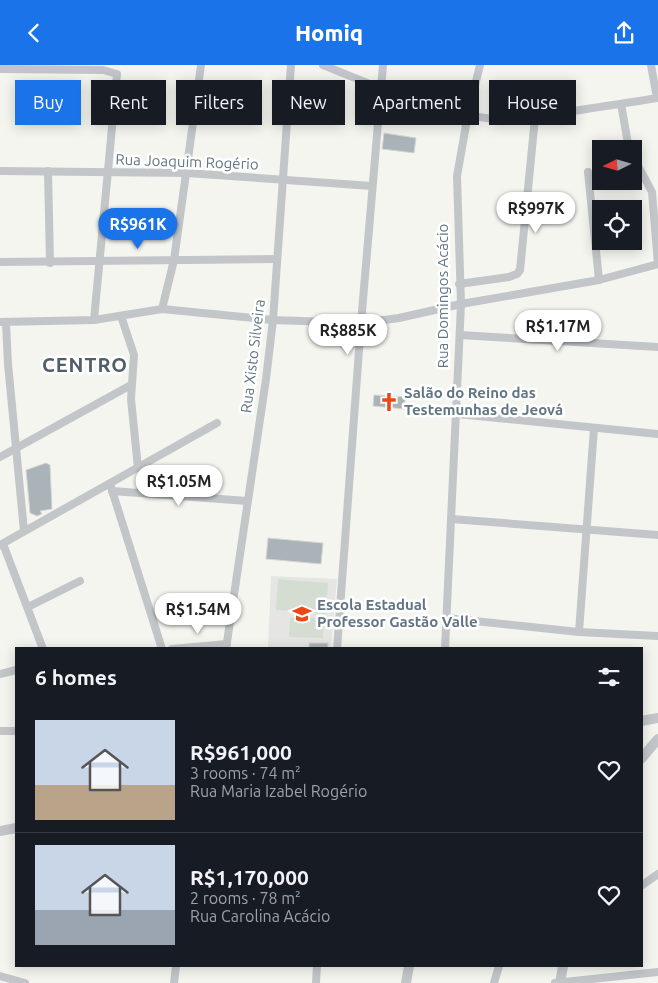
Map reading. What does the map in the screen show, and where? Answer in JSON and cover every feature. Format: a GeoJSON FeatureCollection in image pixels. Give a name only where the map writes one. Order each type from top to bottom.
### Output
{"type":"FeatureCollection","features":[{"type":"Feature","properties":{"kind":"street"},"geometry":{"type":"LineString","coordinates":[[162,309],[174,260],[201,65]]}},
{"type":"Feature","properties":{"kind":"street","name":"Rua Xisto Silveira"},"geometry":{"type":"LineString","coordinates":[[226,646],[273,320],[291,65]]}},
{"type":"Feature","properties":{"kind":"street"},"geometry":{"type":"LineString","coordinates":[[323,65],[360,80]]}},
{"type":"Feature","properties":{"kind":"street"},"geometry":{"type":"LineString","coordinates":[[382,80],[383,65]]}},
{"type":"Feature","properties":{"kind":"street","name":"Rua Domingos Acácio"},"geometry":{"type":"LineString","coordinates":[[476,80],[480,65]]}},
{"type":"Feature","properties":{"kind":"street"},"geometry":{"type":"LineString","coordinates":[[576,111],[658,98],[652,65]]}},
{"type":"Feature","properties":{"kind":"street"},"geometry":{"type":"LineString","coordinates":[[0,69],[112,71],[116,74],[116,99],[94,320]]}},
{"type":"Feature","properties":{"kind":"street"},"geometry":{"type":"LineString","coordinates":[[621,104],[627,140]]}},
{"type":"Feature","properties":{"kind":"street"},"geometry":{"type":"LineString","coordinates":[[337,647],[361,323],[378,125]]}},
{"type":"Feature","properties":{"kind":"street","name":"Rua Domingos Acácio"},"geometry":{"type":"LineString","coordinates":[[445,647],[461,304],[457,176],[466,125]]}},
{"type":"Feature","properties":{"kind":"street"},"geometry":{"type":"LineString","coordinates":[[459,284],[509,277],[517,274],[520,270],[534,125]]}},
{"type":"Feature","properties":{"kind":"street","name":"Rua Joaquim Rogério"},"geometry":{"type":"LineString","coordinates":[[0,171],[187,173],[372,186]]}},
{"type":"Feature","properties":{"kind":"street"},"geometry":{"type":"LineString","coordinates":[[48,171],[50,263]]}},
{"type":"Feature","properties":{"kind":"street"},"geometry":{"type":"LineString","coordinates":[[588,172],[598,280]]}},
{"type":"Feature","properties":{"kind":"street"},"geometry":{"type":"LineString","coordinates":[[24,531],[4,365],[3,322],[94,320],[162,309],[273,320],[361,323],[399,318],[461,304],[598,280],[658,264],[652,192],[642,173]]}},
{"type":"Feature","properties":{"kind":"street"},"geometry":{"type":"LineString","coordinates":[[0,263],[277,259]]}},
{"type":"Feature","properties":{"kind":"street"},"geometry":{"type":"LineString","coordinates":[[121,316],[134,355],[131,385],[138,469]]}},
{"type":"Feature","properties":{"kind":"street"},"geometry":{"type":"LineString","coordinates":[[460,335],[658,347]]}},
{"type":"Feature","properties":{"kind":"street"},"geometry":{"type":"LineString","coordinates":[[0,457],[131,385]]}},
{"type":"Feature","properties":{"kind":"street"},"geometry":{"type":"LineString","coordinates":[[457,414],[658,434]]}},
{"type":"Feature","properties":{"kind":"street"},"geometry":{"type":"LineString","coordinates":[[42,647],[28,607],[1,544],[111,488],[138,469],[217,423]]}},
{"type":"Feature","properties":{"kind":"street"},"geometry":{"type":"LineString","coordinates":[[579,632],[594,428]]}},
{"type":"Feature","properties":{"kind":"street"},"geometry":{"type":"LineString","coordinates":[[111,488],[247,501]]}},
{"type":"Feature","properties":{"kind":"street"},"geometry":{"type":"LineString","coordinates":[[111,488],[161,647]]}},
{"type":"Feature","properties":{"kind":"street"},"geometry":{"type":"LineString","coordinates":[[451,519],[658,535]]}},
{"type":"Feature","properties":{"kind":"street"},"geometry":{"type":"LineString","coordinates":[[28,607],[80,581]]}},
{"type":"Feature","properties":{"kind":"street"},"geometry":{"type":"LineString","coordinates":[[446,618],[579,632],[658,636]]}},
{"type":"Feature","properties":{"kind":"street"},"geometry":{"type":"LineString","coordinates":[[208,647],[226,646]]}},
{"type":"Feature","properties":{"kind":"street"},"geometry":{"type":"LineString","coordinates":[[0,674],[15,670]]}},
{"type":"Feature","properties":{"kind":"street"},"geometry":{"type":"LineString","coordinates":[[643,721],[658,718]]}},
{"type":"Feature","properties":{"kind":"street"},"geometry":{"type":"LineString","coordinates":[[0,731],[15,731]]}},
{"type":"Feature","properties":{"kind":"street"},"geometry":{"type":"LineString","coordinates":[[643,757],[657,742]]}},
{"type":"Feature","properties":{"kind":"street"},"geometry":{"type":"LineString","coordinates":[[0,831],[15,828]]}},
{"type":"Feature","properties":{"kind":"street"},"geometry":{"type":"LineString","coordinates":[[643,884],[658,873]]}},
{"type":"Feature","properties":{"kind":"street"},"geometry":{"type":"LineString","coordinates":[[174,983],[176,967]]}},
{"type":"Feature","properties":{"kind":"street"},"geometry":{"type":"LineString","coordinates":[[316,983],[317,967]]}},
{"type":"Feature","properties":{"kind":"street"},"geometry":{"type":"LineString","coordinates":[[406,983],[409,967]]}},
{"type":"Feature","properties":{"kind":"street"},"geometry":{"type":"LineString","coordinates":[[494,983],[499,967]]}},
{"type":"Feature","properties":{"kind":"street"},"geometry":{"type":"LineString","coordinates":[[563,967],[558,983],[658,972]]}},
{"type":"Feature","properties":{"kind":"street"},"geometry":{"type":"LineString","coordinates":[[0,976],[25,983]]}},
{"type":"Feature","properties":{"kind":"shaded area","name":"Escola Estadual Professor Gastão Valle"},"geometry":{"type":"Polygon","coordinates":[[[271,576],[337,579],[331,647],[268,647],[271,576]]]}},
{"type":"Feature","properties":{"kind":"shaded area"},"geometry":{"type":"Polygon","coordinates":[[[278,579],[328,583],[326,614],[276,610],[278,579]]]}},
{"type":"Feature","properties":{"kind":"shaded area"},"geometry":{"type":"Polygon","coordinates":[[[290,618],[324,618],[323,638],[289,637],[290,618]]]}},
{"type":"Feature","properties":{"kind":"building"},"geometry":{"type":"Polygon","coordinates":[[[384,133],[416,138],[414,153],[382,149],[384,133]]]}},
{"type":"Feature","properties":{"kind":"building","name":"Salão do Reino das Testemunhas de Jeová"},"geometry":{"type":"Polygon","coordinates":[[[374,395],[405,397],[405,409],[373,406],[374,395]]]}},
{"type":"Feature","properties":{"kind":"building"},"geometry":{"type":"Polygon","coordinates":[[[46,463],[50,465],[52,509],[40,511],[42,514],[37,516],[30,513],[26,470],[46,463]]]}},
{"type":"Feature","properties":{"kind":"building"},"geometry":{"type":"Polygon","coordinates":[[[268,538],[323,543],[321,564],[266,559],[268,538]]]}},
{"type":"Feature","properties":{"kind":"building"},"geometry":{"type":"Polygon","coordinates":[[[309,643],[328,643],[328,647],[309,647],[309,643]]]}},
{"type":"Feature","properties":{"kind":"place","name":"Salão do Reino das Testemunhas de Jeová"},"geometry":{"type":"Point","coordinates":[389,402]}},
{"type":"Feature","properties":{"kind":"place","name":"Escola Estadual Professor Gastão Valle"},"geometry":{"type":"Point","coordinates":[302,614]}},
{"type":"Feature","properties":{"kind":"district","name":"CENTRO"},"geometry":{"type":"Point","coordinates":[85,365]}}]}
